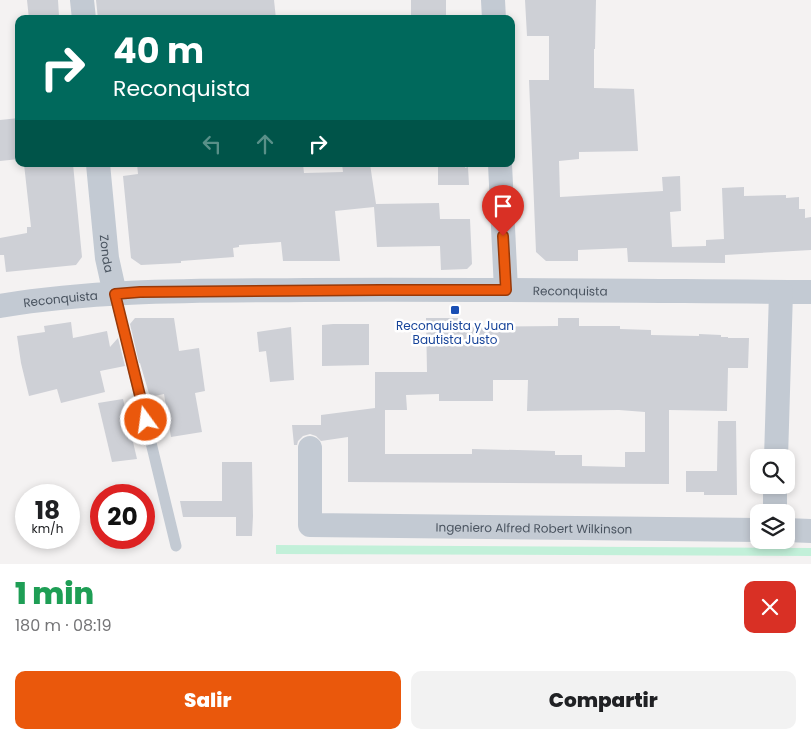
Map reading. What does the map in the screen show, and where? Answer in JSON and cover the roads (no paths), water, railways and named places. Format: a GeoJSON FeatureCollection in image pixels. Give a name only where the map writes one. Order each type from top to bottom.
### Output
{"type":"FeatureCollection","features":[{"type":"Feature","properties":{"kind":"street"},"geometry":{"type":"LineString","coordinates":[[82,0],[84,15]]}},
{"type":"Feature","properties":{"kind":"street"},"geometry":{"type":"LineString","coordinates":[[493,0],[494,15]]}},
{"type":"Feature","properties":{"kind":"street","name":"Zonda"},"geometry":{"type":"LineString","coordinates":[[98,167],[106,258],[115,294]]}},
{"type":"Feature","properties":{"kind":"street"},"geometry":{"type":"LineString","coordinates":[[500,167],[506,290]]}},
{"type":"Feature","properties":{"kind":"street","name":"Reconquista"},"geometry":{"type":"LineString","coordinates":[[0,306],[76,296],[140,292],[361,290],[811,292]]}},
{"type":"Feature","properties":{"kind":"street"},"geometry":{"type":"LineString","coordinates":[[776,449],[781,292]]}},
{"type":"Feature","properties":{"kind":"street","name":"Ingeniero Alfred Robert Wilkinson"},"geometry":{"type":"LineString","coordinates":[[310,448],[310,525],[750,530]]}},
{"type":"Feature","properties":{"kind":"street"},"geometry":{"type":"LineString","coordinates":[[795,530],[811,531]]}},
{"type":"Feature","properties":{"kind":"lane","name":"Zonda"},"geometry":{"type":"LineString","coordinates":[[115,294],[176,546]]}},
{"type":"Feature","properties":{"kind":"place","name":"Reconquista y Juan Bautista Justo"},"geometry":{"type":"Point","coordinates":[455,310]}}]}
